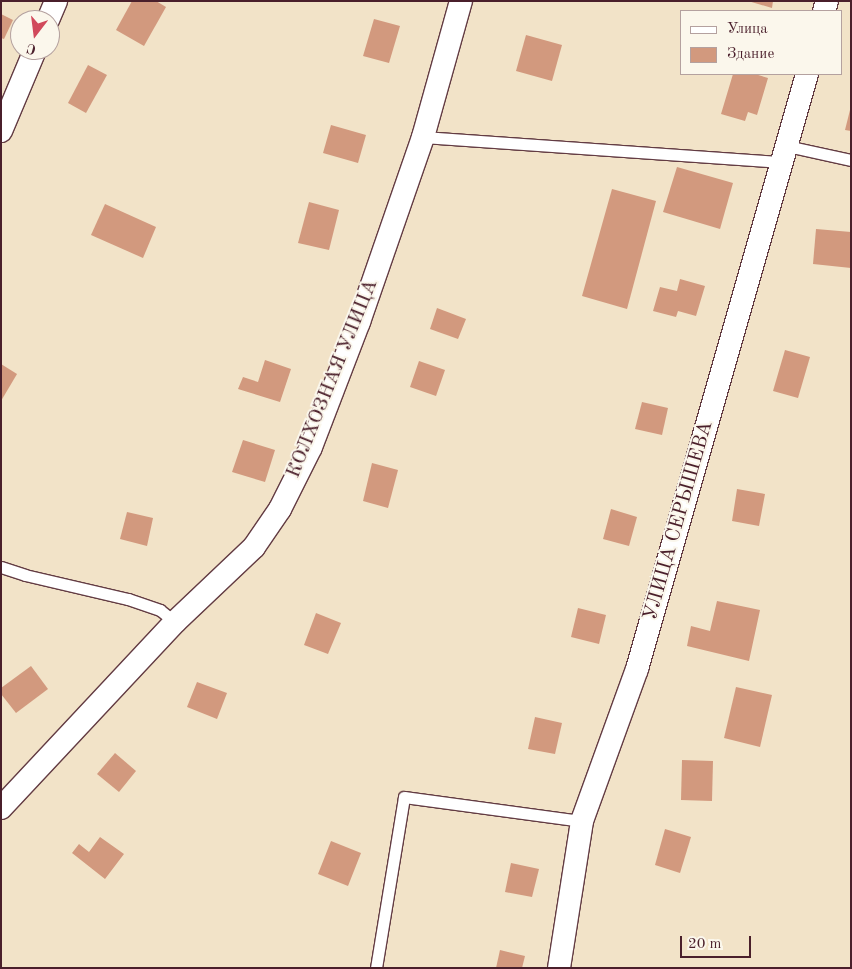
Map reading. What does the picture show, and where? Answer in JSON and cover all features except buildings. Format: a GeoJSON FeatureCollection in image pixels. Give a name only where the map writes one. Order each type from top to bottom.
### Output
{"type":"FeatureCollection","features":[{"type":"Feature","properties":{"kind":"street","name":"КОЛХОЗНАЯ УЛИЦА"},"geometry":{"type":"LineString","coordinates":[[1,808],[174,622],[254,547],[280,509],[311,447],[359,322],[423,137],[461,1]]}},
{"type":"Feature","properties":{"kind":"street"},"geometry":{"type":"LineString","coordinates":[[1,131],[31,60]]}},
{"type":"Feature","properties":{"kind":"street","name":"УЛИЦА СЕРЫШЕВА"},"geometry":{"type":"LineString","coordinates":[[559,968],[582,821],[637,669],[806,75]]}},
{"type":"Feature","properties":{"kind":"lane"},"geometry":{"type":"LineString","coordinates":[[423,137],[784,154],[851,160]]}},
{"type":"Feature","properties":{"kind":"lane"},"geometry":{"type":"LineString","coordinates":[[1,567],[33,577],[135,601],[160,610],[174,622]]}},
{"type":"Feature","properties":{"kind":"lane"},"geometry":{"type":"LineString","coordinates":[[376,968],[404,797],[582,821]]}}]}
